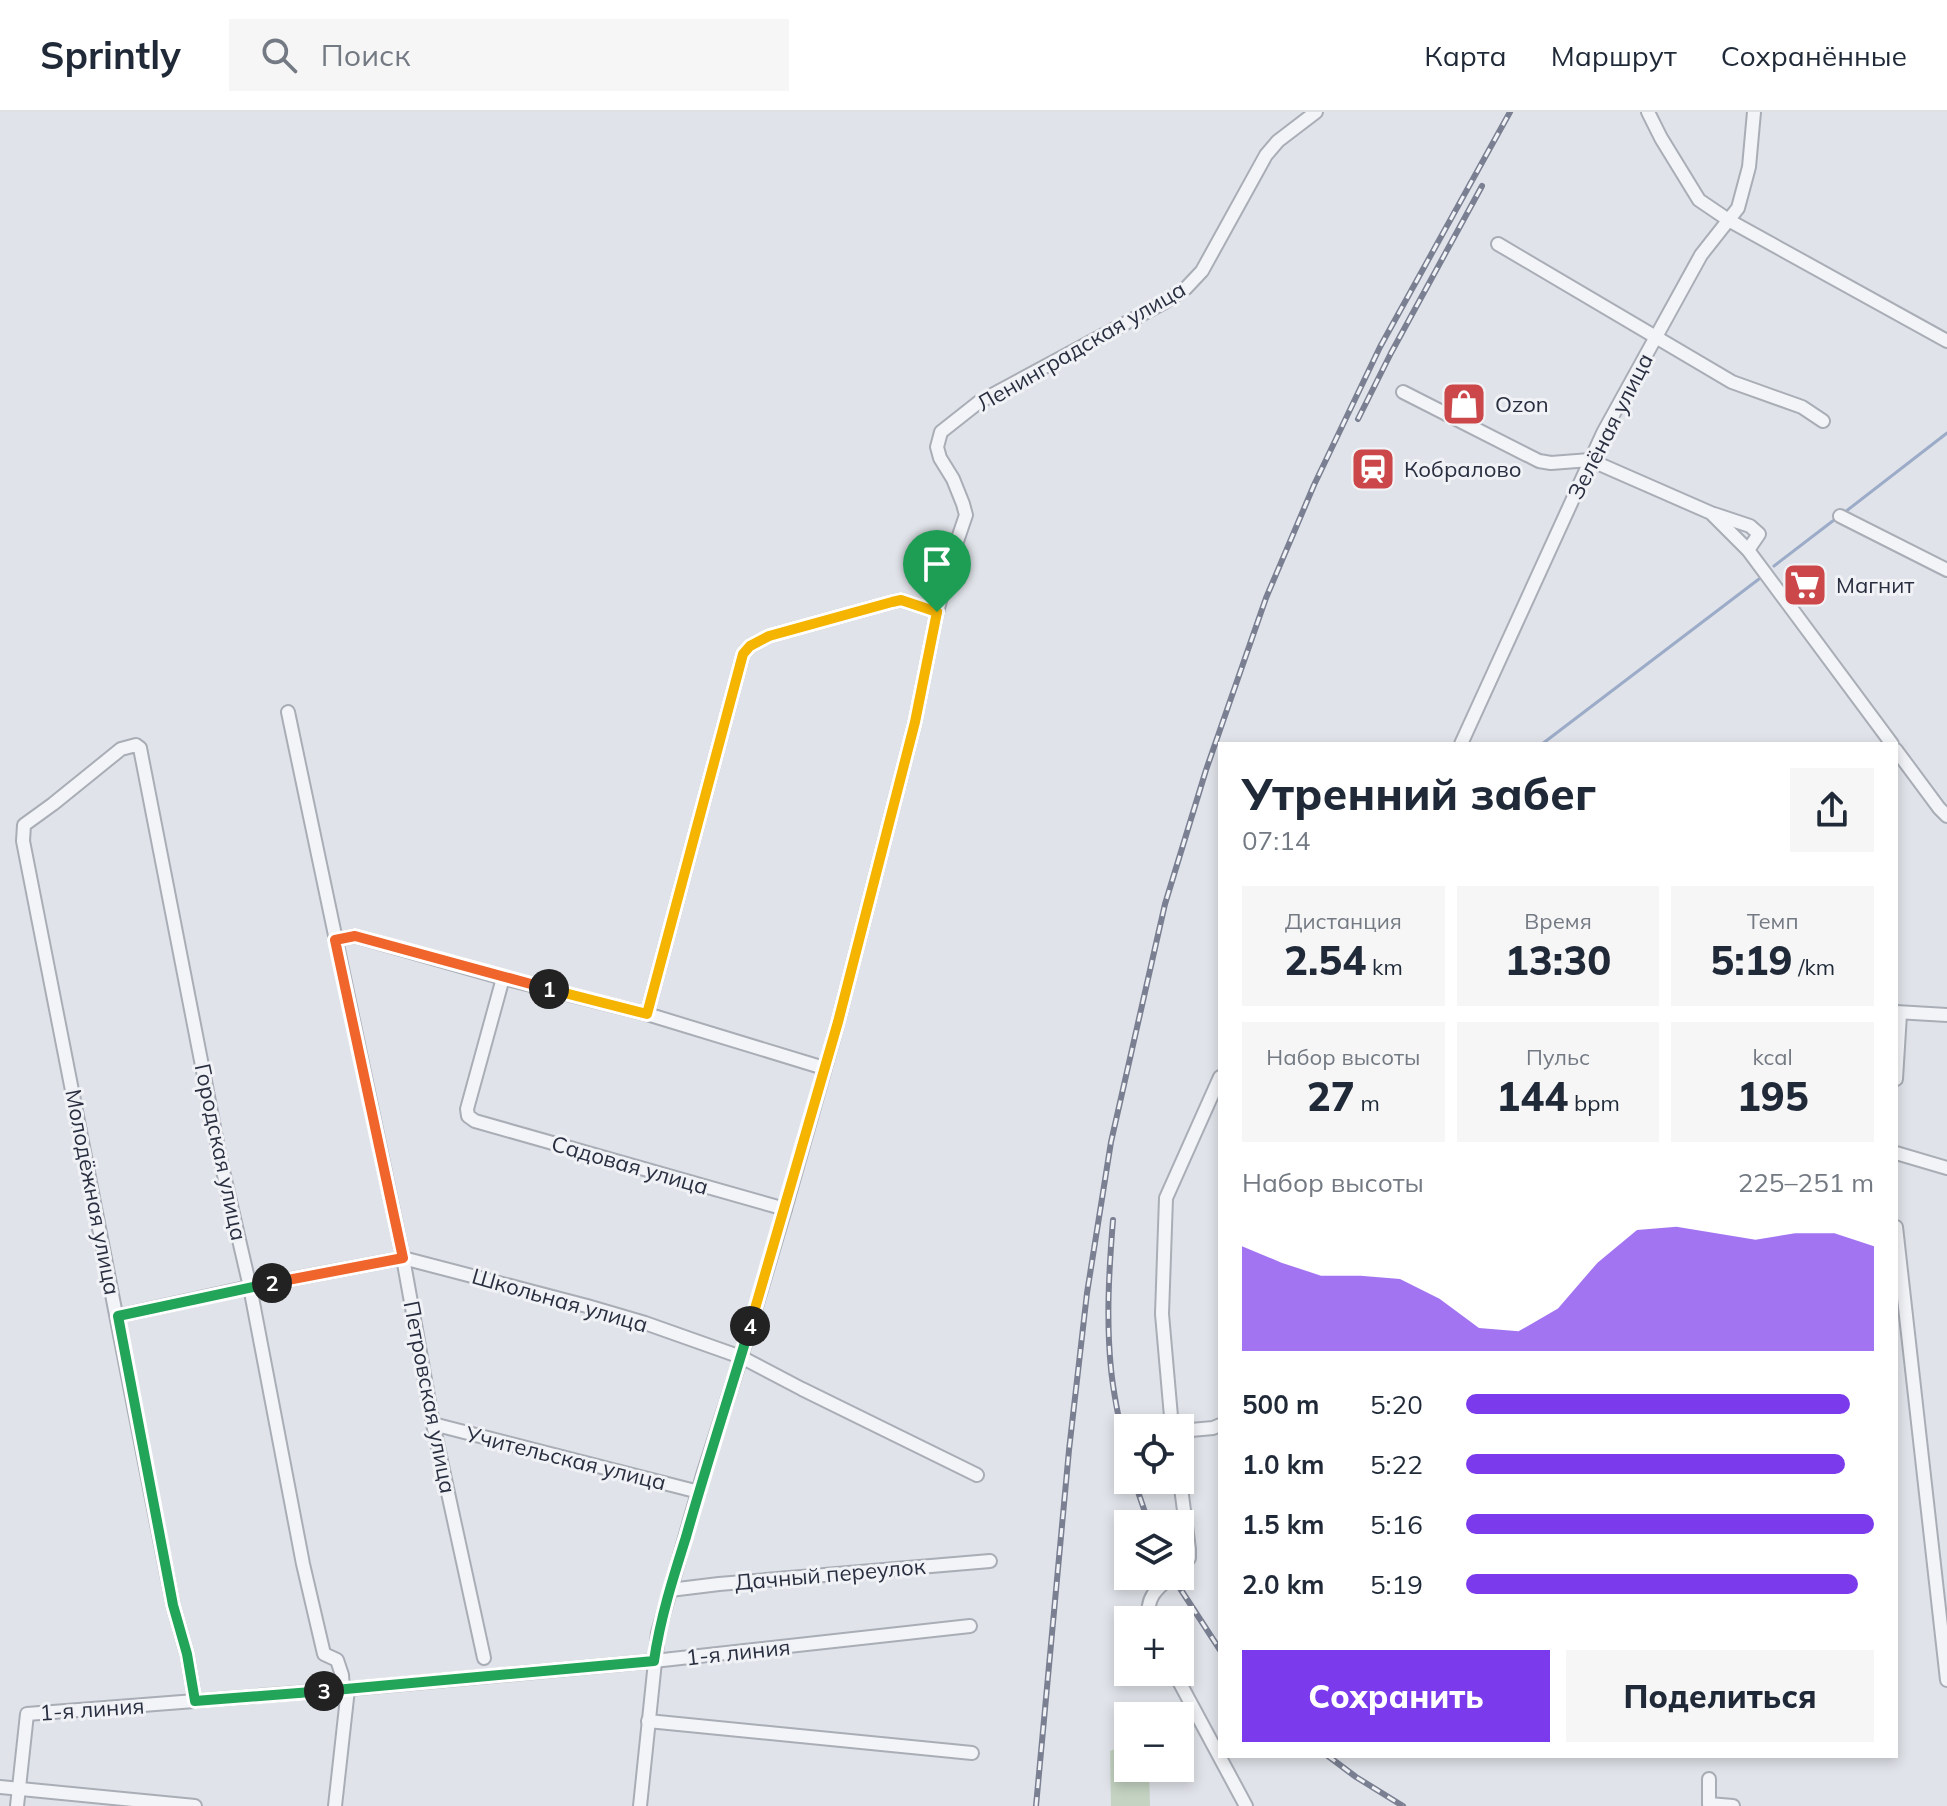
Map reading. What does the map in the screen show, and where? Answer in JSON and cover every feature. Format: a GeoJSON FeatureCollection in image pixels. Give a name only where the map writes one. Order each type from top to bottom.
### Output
{"type":"FeatureCollection","features":[{"type":"Feature","properties":{"kind":"street","name":"Ленинградская улица"},"geometry":{"type":"LineString","coordinates":[[640,1806],[658,1633],[838,1022],[915,722],[937,612],[966,515],[953,479],[940,458],[937,447],[941,432],[979,402],[1186,288],[1202,271],[1266,155],[1278,141],[1316,112]]}},
{"type":"Feature","properties":{"kind":"street"},"geometry":{"type":"LineString","coordinates":[[1648,112],[1699,200],[1730,221],[1947,341]]}},
{"type":"Feature","properties":{"kind":"street","name":"Зелёная улица"},"geometry":{"type":"LineString","coordinates":[[1462,742],[1590,460],[1701,255],[1738,208],[1749,167],[1754,112]]}},
{"type":"Feature","properties":{"kind":"street"},"geometry":{"type":"LineString","coordinates":[[1498,244],[1732,382],[1802,407],[1823,421]]}},
{"type":"Feature","properties":{"kind":"street"},"geometry":{"type":"LineString","coordinates":[[1403,392],[1539,461],[1590,460],[1711,513],[1750,526],[1759,534],[1748,550]]}},
{"type":"Feature","properties":{"kind":"street"},"geometry":{"type":"LineString","coordinates":[[1711,513],[1748,550],[1891,742]]}},
{"type":"Feature","properties":{"kind":"street"},"geometry":{"type":"LineString","coordinates":[[1840,516],[1947,570]]}},
{"type":"Feature","properties":{"kind":"street"},"geometry":{"type":"LineString","coordinates":[[647,1014],[743,654],[750,646],[769,636],[901,600],[937,612]]}},
{"type":"Feature","properties":{"kind":"street","name":"Петровская улица"},"geometry":{"type":"LineString","coordinates":[[288,712],[403,1258],[433,1424],[484,1658]]}},
{"type":"Feature","properties":{"kind":"street","name":"Молодёжная улица"},"geometry":{"type":"LineString","coordinates":[[140,748],[136,745],[121,749],[24,825],[23,841],[173,1605],[187,1654],[195,1701]]}},
{"type":"Feature","properties":{"kind":"street","name":"Городская улица"},"geometry":{"type":"LineString","coordinates":[[140,748],[303,1564],[324,1654],[337,1660],[346,1689]]}},
{"type":"Feature","properties":{"kind":"street"},"geometry":{"type":"LineString","coordinates":[[1898,753],[1947,816]]}},
{"type":"Feature","properties":{"kind":"street"},"geometry":{"type":"LineString","coordinates":[[335,940],[355,936],[647,1014],[824,1068]]}},
{"type":"Feature","properties":{"kind":"street","name":"Садовая улица"},"geometry":{"type":"LineString","coordinates":[[503,978],[467,1109],[472,1119],[785,1209]]}},
{"type":"Feature","properties":{"kind":"street"},"geometry":{"type":"LineString","coordinates":[[1898,1013],[1947,1015]]}},
{"type":"Feature","properties":{"kind":"street"},"geometry":{"type":"LineString","coordinates":[[1171,1414],[1162,1314],[1166,1198],[1218,1084]]}},
{"type":"Feature","properties":{"kind":"street"},"geometry":{"type":"LineString","coordinates":[[1898,1154],[1947,1168]]}},
{"type":"Feature","properties":{"kind":"street"},"geometry":{"type":"LineString","coordinates":[[1898,1245],[1947,1680]]}},
{"type":"Feature","properties":{"kind":"street","name":"Школьная улица"},"geometry":{"type":"LineString","coordinates":[[118,1316],[403,1258],[587,1306],[741,1357],[977,1475]]}},
{"type":"Feature","properties":{"kind":"street","name":"Учительская улица"},"geometry":{"type":"LineString","coordinates":[[433,1424],[699,1492]]}},
{"type":"Feature","properties":{"kind":"street"},"geometry":{"type":"LineString","coordinates":[[1194,1430],[1218,1426]]}},
{"type":"Feature","properties":{"kind":"street","name":"Дачный переулок"},"geometry":{"type":"LineString","coordinates":[[670,1590],[990,1561]]}},
{"type":"Feature","properties":{"kind":"street","name":"1-я линия"},"geometry":{"type":"LineString","coordinates":[[19,1789],[27,1714],[654,1661],[970,1626]]}},
{"type":"Feature","properties":{"kind":"street"},"geometry":{"type":"LineString","coordinates":[[1182,1686],[1218,1754]]}},
{"type":"Feature","properties":{"kind":"street"},"geometry":{"type":"LineString","coordinates":[[335,1806],[346,1689]]}},
{"type":"Feature","properties":{"kind":"street"},"geometry":{"type":"LineString","coordinates":[[648,1721],[972,1753]]}},
{"type":"Feature","properties":{"kind":"street"},"geometry":{"type":"LineString","coordinates":[[1220,1758],[1246,1806]]}},
{"type":"Feature","properties":{"kind":"street"},"geometry":{"type":"LineString","coordinates":[[1709,1779],[1709,1804],[1733,1806]]}},
{"type":"Feature","properties":{"kind":"street"},"geometry":{"type":"LineString","coordinates":[[0,1787],[195,1806]]}},
{"type":"Feature","properties":{"kind":"street"},"geometry":{"type":"LineString","coordinates":[[17,1806],[19,1789]]}},
{"type":"Feature","properties":{"kind":"green space"},"geometry":{"type":"Polygon","coordinates":[[[1114,1749],[1114,1782],[1149,1782],[1150,1806],[1111,1806],[1110,1751],[1114,1749]]]}},
{"type":"Feature","properties":{"kind":"waterway"},"geometry":{"type":"LineString","coordinates":[[1845,512],[1947,433]]}},
{"type":"Feature","properties":{"kind":"waterway"},"geometry":{"type":"LineString","coordinates":[[1774,566],[1834,520]]}},
{"type":"Feature","properties":{"kind":"waterway"},"geometry":{"type":"LineString","coordinates":[[1545,742],[1759,579]]}},
{"type":"Feature","properties":{"kind":"railway"},"geometry":{"type":"LineString","coordinates":[[1036,1806],[1087,1293],[1111,1142],[1165,904],[1206,770],[1266,598],[1314,485],[1380,347],[1510,112]]}},
{"type":"Feature","properties":{"kind":"railway"},"geometry":{"type":"LineString","coordinates":[[1358,419],[1482,186]]}},
{"type":"Feature","properties":{"kind":"railway"},"geometry":{"type":"LineString","coordinates":[[1113,1220],[1109,1350],[1118,1414]]}},
{"type":"Feature","properties":{"kind":"railway"},"geometry":{"type":"LineString","coordinates":[[1139,1494],[1144,1510]]}},
{"type":"Feature","properties":{"kind":"railway"},"geometry":{"type":"LineString","coordinates":[[1181,1590],[1218,1647]]}},
{"type":"Feature","properties":{"kind":"railway"},"geometry":{"type":"LineString","coordinates":[[1331,1758],[1403,1806]]}},
{"type":"Feature","properties":{"kind":"place","name":"Ozon"},"geometry":{"type":"Point","coordinates":[1464,404]}},
{"type":"Feature","properties":{"kind":"place","name":"Кобралово"},"geometry":{"type":"Point","coordinates":[1373,469]}},
{"type":"Feature","properties":{"kind":"place","name":"Магнит"},"geometry":{"type":"Point","coordinates":[1805,585]}},
{"type":"Feature","properties":{"kind":"route"},"geometry":{"type":"LineString","coordinates":[[901,600],[937,612],[915,722],[838,1022],[741,1357],[703,1475],[658,1633],[654,1661],[195,1701],[187,1654],[173,1605],[118,1316],[403,1258],[335,940],[355,936],[647,1014],[743,654],[750,646],[769,636],[901,600]]}}]}
